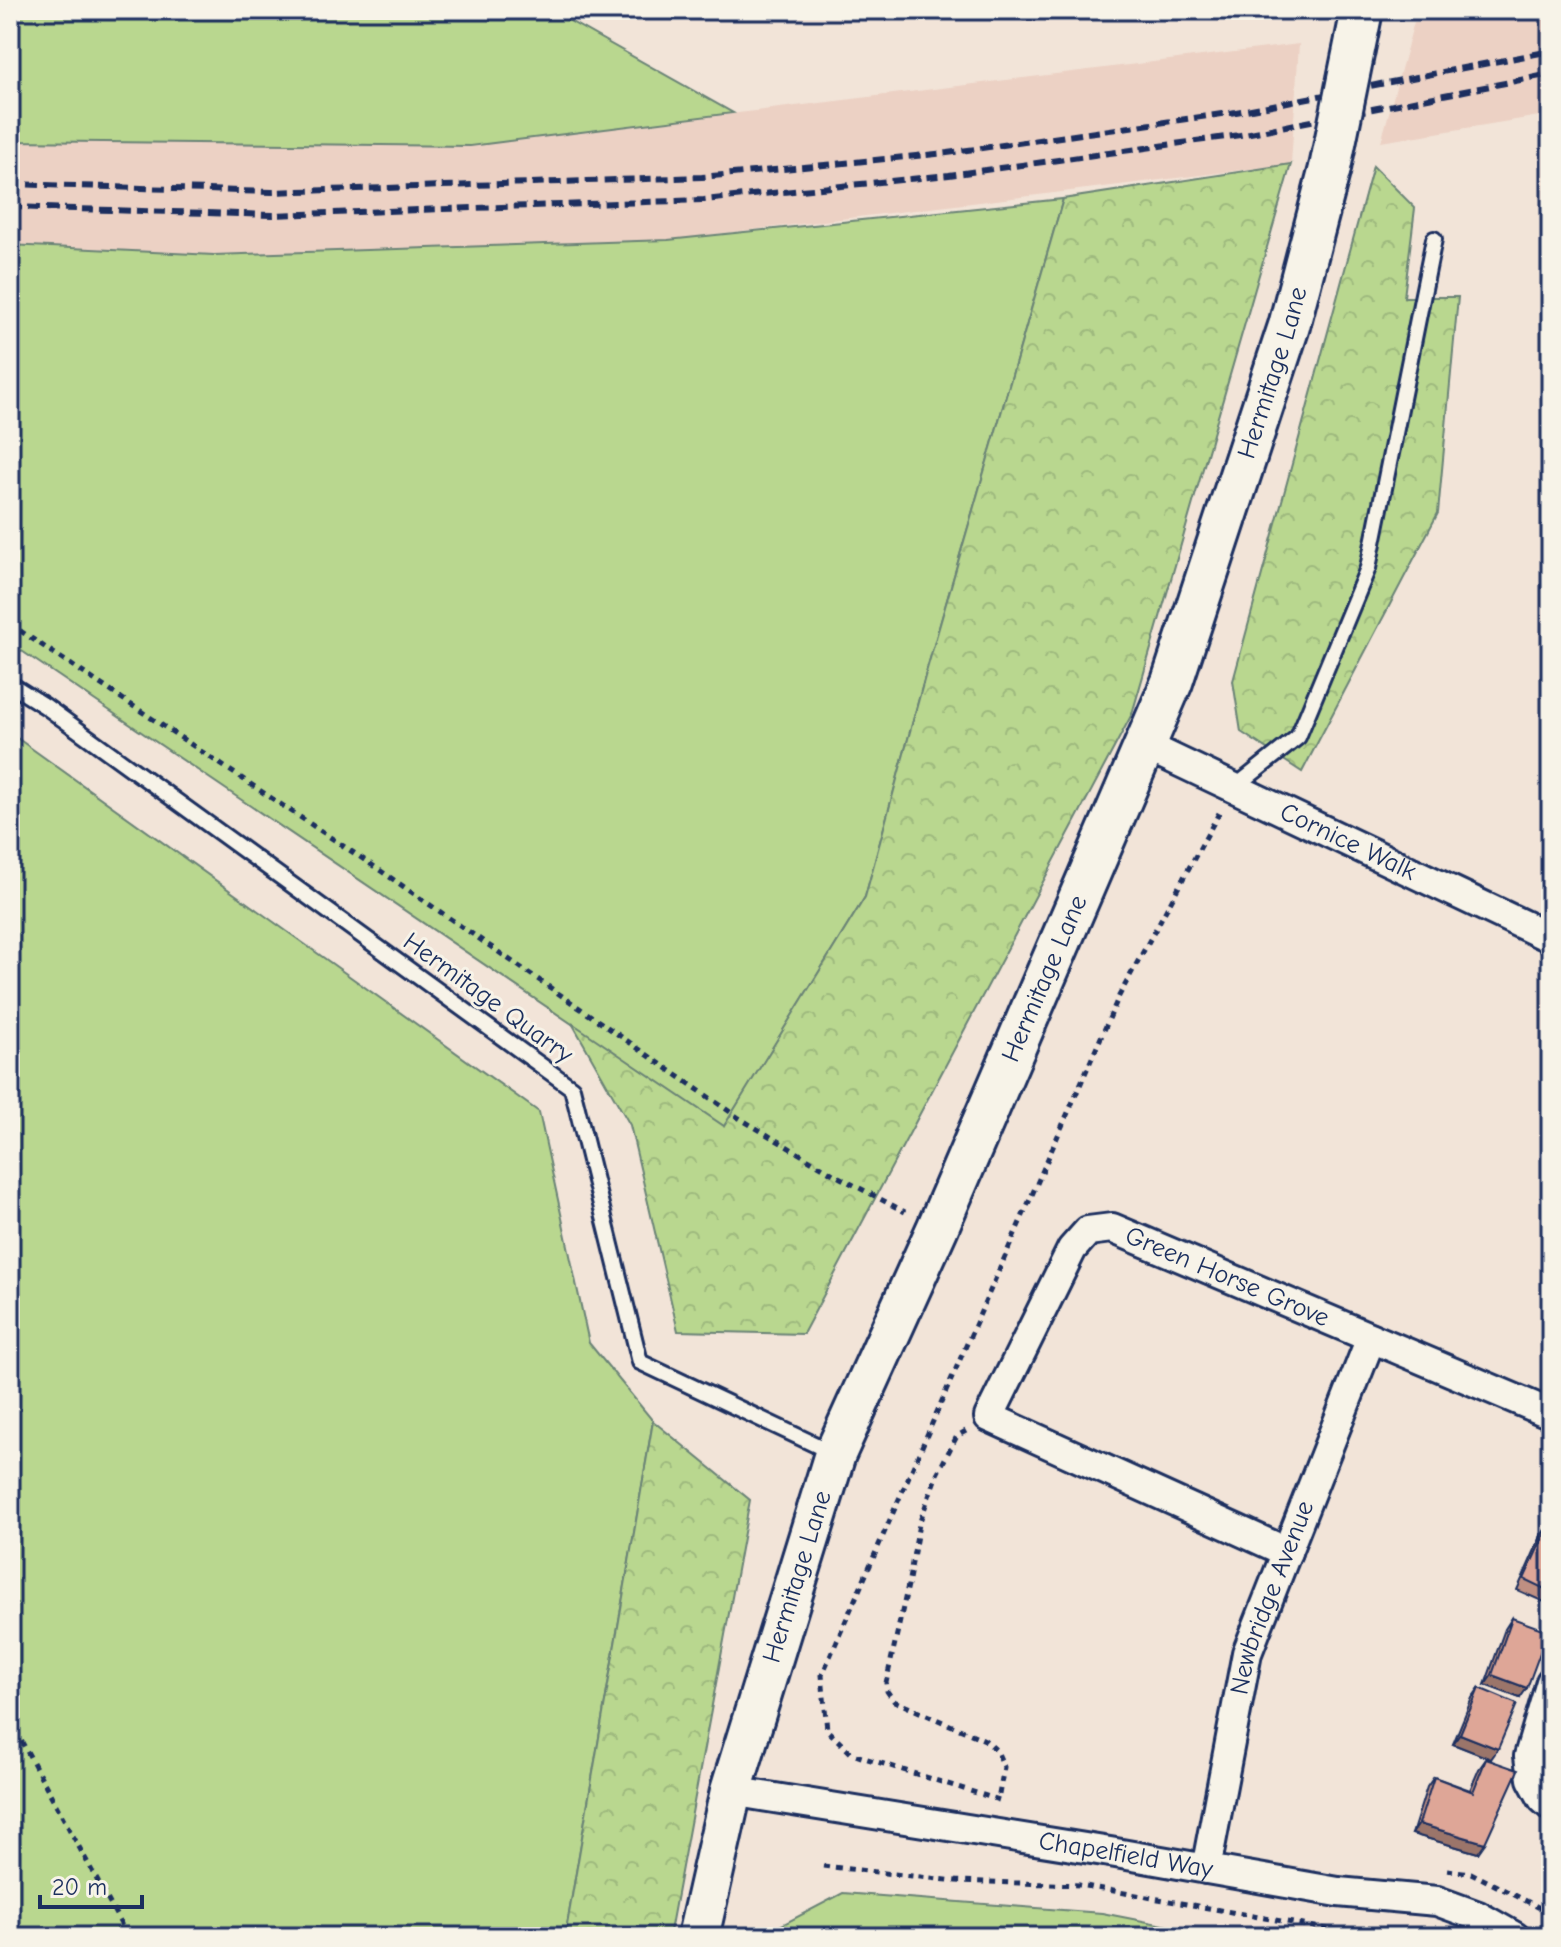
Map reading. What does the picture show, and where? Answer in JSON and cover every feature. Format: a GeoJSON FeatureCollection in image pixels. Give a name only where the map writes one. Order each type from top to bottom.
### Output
{"type":"FeatureCollection","features":[{"type":"Feature","properties":{"kind":"main road","name":"Hermitage Lane"},"geometry":{"type":"LineString","coordinates":[[698,1937],[731,1791],[835,1454],[937,1229],[1172,682],[1289,326],[1330,168],[1362,10]]}},
{"type":"Feature","properties":{"kind":"street","name":"Cornice Walk"},"geometry":{"type":"LineString","coordinates":[[1144,745],[1551,938]]}},
{"type":"Feature","properties":{"kind":"street","name":"Green Horse Grove"},"geometry":{"type":"LineString","coordinates":[[989,1417],[1072,1249],[1088,1231],[1112,1228],[1551,1414]]}},
{"type":"Feature","properties":{"kind":"street","name":"Newbridge Avenue"},"geometry":{"type":"LineString","coordinates":[[1206,1869],[1247,1653],[1371,1338]]}},
{"type":"Feature","properties":{"kind":"street"},"geometry":{"type":"LineString","coordinates":[[989,1417],[1287,1552]]}},
{"type":"Feature","properties":{"kind":"street"},"geometry":{"type":"LineString","coordinates":[[1551,1682],[1529,1756],[1532,1779],[1543,1799],[1551,1806]]}},
{"type":"Feature","properties":{"kind":"street","name":"Chapelfield Way"},"geometry":{"type":"LineString","coordinates":[[731,1791],[1338,1892],[1437,1901],[1478,1916],[1515,1937]]}},
{"type":"Feature","properties":{"kind":"lane"},"geometry":{"type":"LineString","coordinates":[[1024,10],[1041,10]]}},
{"type":"Feature","properties":{"kind":"lane"},"geometry":{"type":"LineString","coordinates":[[1234,788],[1298,737],[1368,568],[1434,239]]}},
{"type":"Feature","properties":{"kind":"lane","name":"Hermitage Quarry"},"geometry":{"type":"LineString","coordinates":[[10,684],[58,715],[572,1088],[640,1362],[835,1454]]}},
{"type":"Feature","properties":{"kind":"path"},"geometry":{"type":"LineString","coordinates":[[10,624],[381,871],[739,1118],[835,1175],[937,1229]]}},
{"type":"Feature","properties":{"kind":"path"},"geometry":{"type":"LineString","coordinates":[[989,1417],[957,1436],[937,1474],[919,1524],[886,1683],[894,1701],[985,1740],[997,1751],[1004,1767],[998,1800]]}},
{"type":"Feature","properties":{"kind":"path"},"geometry":{"type":"LineString","coordinates":[[10,1720],[128,1937]]}},
{"type":"Feature","properties":{"kind":"path"},"geometry":{"type":"LineString","coordinates":[[823,1866],[956,1881],[1080,1885],[1371,1937]]}},
{"type":"Feature","properties":{"kind":"shaded area"},"geometry":{"type":"Polygon","coordinates":[[[1495,10],[1551,10],[1551,114],[1381,142],[1414,22],[1495,10]]]}},
{"type":"Feature","properties":{"kind":"shaded area"},"geometry":{"type":"Polygon","coordinates":[[[1299,44],[1291,164],[668,240],[214,255],[10,245],[10,141],[470,146],[1299,44]]]}},
{"type":"Feature","properties":{"kind":"green space"},"geometry":{"type":"Polygon","coordinates":[[[10,10],[550,10],[733,113],[470,146],[10,141],[10,10]]]}},
{"type":"Feature","properties":{"kind":"green space"},"geometry":{"type":"Polygon","coordinates":[[[1291,164],[1132,714],[803,1334],[678,1331],[630,1125],[572,1023],[724,1126],[865,897],[927,669],[1063,199],[1291,164]]]}},
{"type":"Feature","properties":{"kind":"green space"},"geometry":{"type":"Polygon","coordinates":[[[1373,166],[1415,208],[1404,297],[1458,297],[1438,513],[1302,772],[1241,732],[1233,681],[1373,166]]]}},
{"type":"Feature","properties":{"kind":"green space"},"geometry":{"type":"Polygon","coordinates":[[[1063,199],[927,669],[865,897],[724,1127],[10,643],[10,245],[214,255],[668,240],[1063,199]]]}},
{"type":"Feature","properties":{"kind":"green space"},"geometry":{"type":"Polygon","coordinates":[[[10,733],[539,1112],[589,1343],[653,1421],[565,1937],[10,1937],[10,733]]]}},
{"type":"Feature","properties":{"kind":"green space"},"geometry":{"type":"Polygon","coordinates":[[[653,1421],[750,1500],[669,1937],[565,1937],[653,1421]]]}},
{"type":"Feature","properties":{"kind":"green space"},"geometry":{"type":"Polygon","coordinates":[[[843,1893],[1102,1913],[1225,1937],[774,1937],[774,1929],[843,1893]]]}},
{"type":"Feature","properties":{"kind":"building"},"geometry":{"type":"Polygon","coordinates":[[[1551,1524],[1551,1592],[1524,1579],[1551,1524]]]}},
{"type":"Feature","properties":{"kind":"building"},"geometry":{"type":"Polygon","coordinates":[[[1512,1618],[1548,1631],[1527,1688],[1492,1675],[1512,1618]]]}},
{"type":"Feature","properties":{"kind":"building"},"geometry":{"type":"Polygon","coordinates":[[[1479,1688],[1517,1704],[1498,1749],[1460,1734],[1479,1688]]]}},
{"type":"Feature","properties":{"kind":"building"},"geometry":{"type":"Polygon","coordinates":[[[1486,1759],[1518,1770],[1485,1843],[1419,1824],[1434,1777],[1473,1792],[1486,1759]]]}},
{"type":"Feature","properties":{"kind":"railway"},"geometry":{"type":"LineString","coordinates":[[10,184],[272,192],[702,177],[947,153],[1236,112],[1551,51]]}},
{"type":"Feature","properties":{"kind":"railway"},"geometry":{"type":"LineString","coordinates":[[10,207],[273,215],[704,200],[949,175],[1240,135],[1551,74]]}}]}
